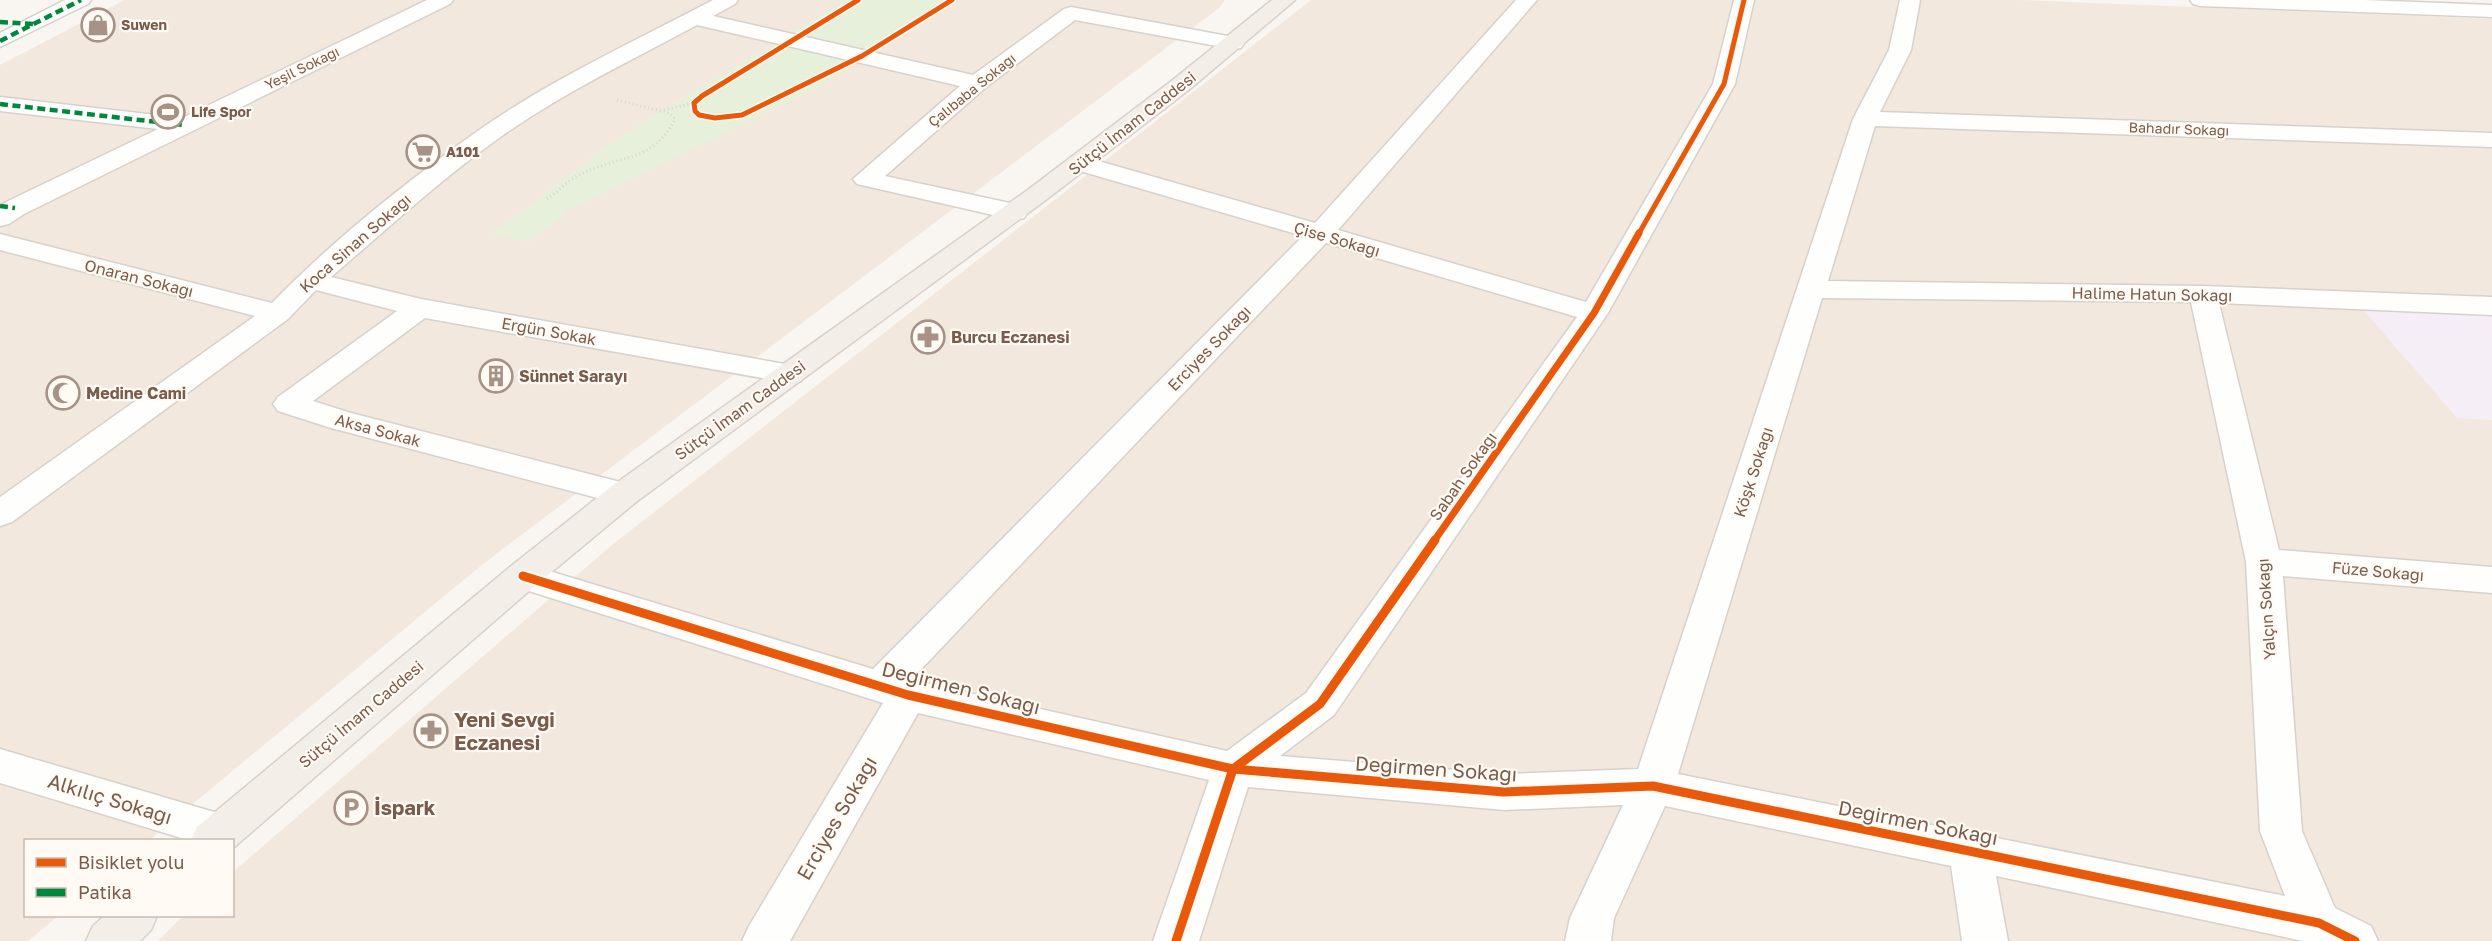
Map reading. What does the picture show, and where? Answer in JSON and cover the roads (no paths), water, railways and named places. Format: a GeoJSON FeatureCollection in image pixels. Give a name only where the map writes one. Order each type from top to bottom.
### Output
{"type":"FeatureCollection","features":[{"type":"Feature","properties":{"kind":"main road","name":"Sütçü İmam Caddesi"},"geometry":{"type":"LineString","coordinates":[[216,836],[523,576],[624,494],[1015,212],[1285,0]]}},
{"type":"Feature","properties":{"kind":"main road"},"geometry":{"type":"LineString","coordinates":[[109,941],[133,917]]}},
{"type":"Feature","properties":{"kind":"street"},"geometry":{"type":"LineString","coordinates":[[0,41],[81,0]]}},
{"type":"Feature","properties":{"kind":"street","name":"Yeşil Sokağı"},"geometry":{"type":"LineString","coordinates":[[5,211],[443,0]]}},
{"type":"Feature","properties":{"kind":"street","name":"Koca Sinan Sokağı"},"geometry":{"type":"LineString","coordinates":[[0,514],[278,313],[310,280],[406,199],[491,133],[563,88],[728,0]]}},
{"type":"Feature","properties":{"kind":"street","name":"Erciyes Sokağı"},"geometry":{"type":"LineString","coordinates":[[765,941],[894,690],[1320,234],[1527,0]]}},
{"type":"Feature","properties":{"kind":"street","name":"Sabah Sokağı"},"geometry":{"type":"LineString","coordinates":[[1233,769],[1320,704],[1594,313],[1724,84],[1744,0]]}},
{"type":"Feature","properties":{"kind":"street","name":"Köşk Sokağı"},"geometry":{"type":"LineString","coordinates":[[1588,941],[1592,918],[1653,786],[1865,119],[1900,50],[1910,0]]}},
{"type":"Feature","properties":{"kind":"street"},"geometry":{"type":"LineString","coordinates":[[2200,0],[2492,11]]}},
{"type":"Feature","properties":{"kind":"street"},"geometry":{"type":"LineString","coordinates":[[2487,0],[2492,0]]}},
{"type":"Feature","properties":{"kind":"street","name":"Çalıbaba Sokağı"},"geometry":{"type":"LineString","coordinates":[[1015,212],[866,179],[977,83],[1071,13],[1233,43]]}},
{"type":"Feature","properties":{"kind":"street"},"geometry":{"type":"LineString","coordinates":[[694,18],[977,83]]}},
{"type":"Feature","properties":{"kind":"street"},"geometry":{"type":"LineString","coordinates":[[0,22],[34,24]]}},
{"type":"Feature","properties":{"kind":"street"},"geometry":{"type":"LineString","coordinates":[[0,104],[183,126]]}},
{"type":"Feature","properties":{"kind":"street","name":"Bahadır Sokağı"},"geometry":{"type":"LineString","coordinates":[[1865,119],[2492,140]]}},
{"type":"Feature","properties":{"kind":"street","name":"Çise Sokağı"},"geometry":{"type":"LineString","coordinates":[[1079,164],[1594,313]]}},
{"type":"Feature","properties":{"kind":"street","name":"Onaran Sokağı"},"geometry":{"type":"LineString","coordinates":[[0,242],[278,313]]}},
{"type":"Feature","properties":{"kind":"street","name":"Ergün Sokak"},"geometry":{"type":"LineString","coordinates":[[310,280],[420,308],[790,374]]}},
{"type":"Feature","properties":{"kind":"street","name":"Halime Hatun Sokağı"},"geometry":{"type":"LineString","coordinates":[[1812,289],[2203,294],[2492,306]]}},
{"type":"Feature","properties":{"kind":"street","name":"Yalçın Sokağı"},"geometry":{"type":"LineString","coordinates":[[2203,294],[2264,562],[2281,831],[2333,935]]}},
{"type":"Feature","properties":{"kind":"street","name":"Aksa Sokak"},"geometry":{"type":"LineString","coordinates":[[420,308],[289,404],[342,421],[624,494]]}},
{"type":"Feature","properties":{"kind":"street","name":"Füze Sokağı"},"geometry":{"type":"LineString","coordinates":[[2264,562],[2492,580]]}},
{"type":"Feature","properties":{"kind":"street","name":"Değirmen Sokağı"},"geometry":{"type":"LineString","coordinates":[[523,576],[894,690],[1233,769],[1504,792],[1653,786],[1970,850],[2333,935]]}},
{"type":"Feature","properties":{"kind":"street","name":"Alkılıç Sokağı"},"geometry":{"type":"LineString","coordinates":[[0,766],[216,836]]}},
{"type":"Feature","properties":{"kind":"street"},"geometry":{"type":"LineString","coordinates":[[1176,941],[1233,769]]}},
{"type":"Feature","properties":{"kind":"street"},"geometry":{"type":"LineString","coordinates":[[1970,850],[1985,941]]}},
{"type":"Feature","properties":{"kind":"place","name":"Suwen"},"geometry":{"type":"Point","coordinates":[98,25]}},
{"type":"Feature","properties":{"kind":"place","name":"Life Spor"},"geometry":{"type":"Point","coordinates":[168,112]}},
{"type":"Feature","properties":{"kind":"place","name":"A101"},"geometry":{"type":"Point","coordinates":[423,152]}},
{"type":"Feature","properties":{"kind":"place","name":"Burcu Eczanesi"},"geometry":{"type":"Point","coordinates":[928,337]}},
{"type":"Feature","properties":{"kind":"place","name":"Sünnet Sarayı"},"geometry":{"type":"Point","coordinates":[496,376]}},
{"type":"Feature","properties":{"kind":"place","name":"Medine Cami"},"geometry":{"type":"Point","coordinates":[63,393]}},
{"type":"Feature","properties":{"kind":"place","name":"Yeni Sevgi Eczanesi"},"geometry":{"type":"Point","coordinates":[431,731]}},
{"type":"Feature","properties":{"kind":"place","name":"İspark"},"geometry":{"type":"Point","coordinates":[351,808]}}]}
